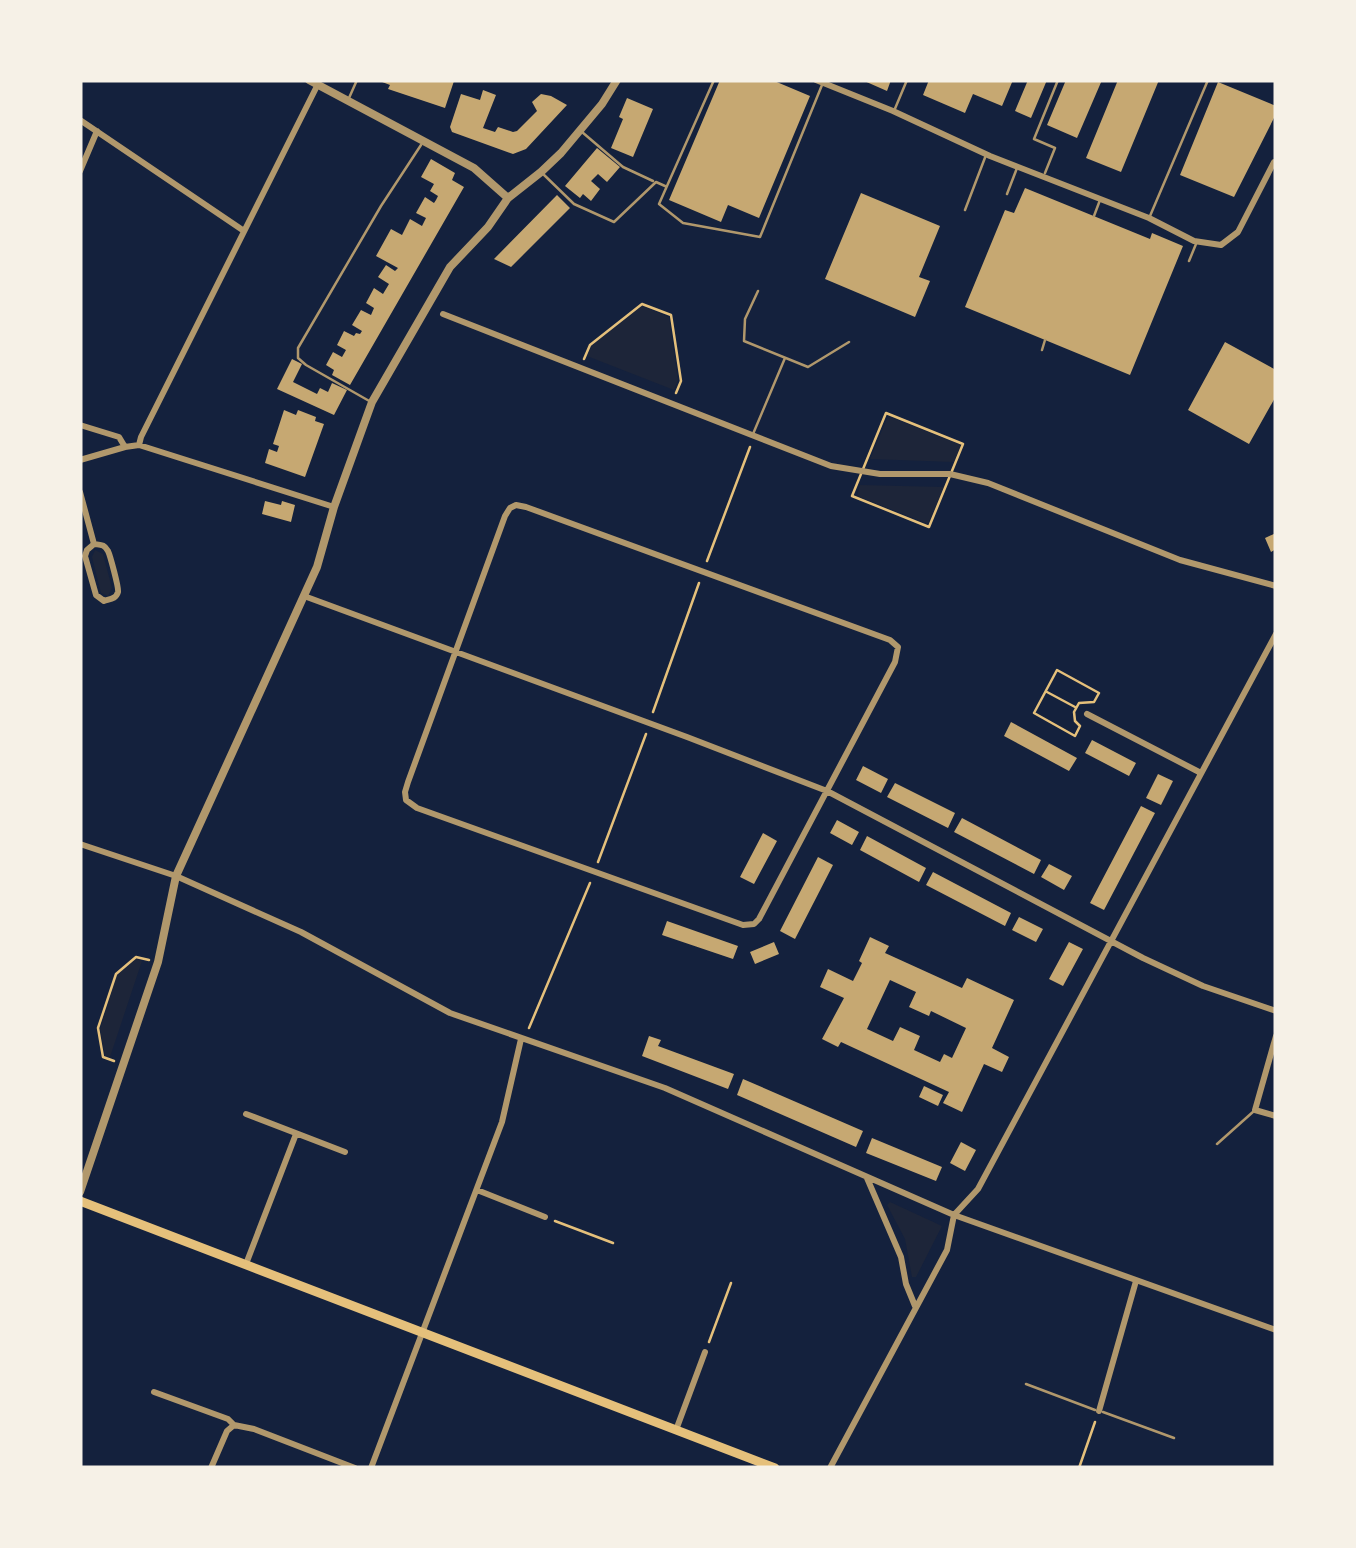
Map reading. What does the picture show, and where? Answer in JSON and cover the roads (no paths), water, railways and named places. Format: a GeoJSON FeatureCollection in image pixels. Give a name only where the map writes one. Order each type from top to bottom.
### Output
{"type":"FeatureCollection","features":[{"type":"Feature","properties":{"kind":"main road"},"geometry":{"type":"LineString","coordinates":[[80,1201],[775,1468]]}},
{"type":"Feature","properties":{"kind":"street"},"geometry":{"type":"LineString","coordinates":[[80,1192],[158,962],[176,876],[317,567],[334,506],[372,402],[450,267],[488,227],[508,198],[542,172],[581,131],[617,80]]}},
{"type":"Feature","properties":{"kind":"street"},"geometry":{"type":"LineString","coordinates":[[139,445],[314,82],[474,168],[508,198]]}},
{"type":"Feature","properties":{"kind":"street"},"geometry":{"type":"LineString","coordinates":[[820,82],[1198,241],[1222,245],[1238,232],[1276,162]]}},
{"type":"Feature","properties":{"kind":"street"},"geometry":{"type":"LineString","coordinates":[[80,120],[244,231]]}},
{"type":"Feature","properties":{"kind":"street"},"geometry":{"type":"LineString","coordinates":[[80,171],[97,131]]}},
{"type":"Feature","properties":{"kind":"street"},"geometry":{"type":"LineString","coordinates":[[442,314],[830,466],[880,474],[950,474],[988,483],[1180,560],[1276,586]]}},
{"type":"Feature","properties":{"kind":"street"},"geometry":{"type":"LineString","coordinates":[[80,425],[119,437],[125,447]]}},
{"type":"Feature","properties":{"kind":"street"},"geometry":{"type":"LineString","coordinates":[[80,460],[139,445],[334,506]]}},
{"type":"Feature","properties":{"kind":"street"},"geometry":{"type":"LineString","coordinates":[[80,492],[94,544]]}},
{"type":"Feature","properties":{"kind":"street"},"geometry":{"type":"LineString","coordinates":[[516,505],[890,640],[898,648],[896,662],[759,919],[749,926],[417,808],[406,800],[408,782],[456,652],[504,516],[516,505]]}},
{"type":"Feature","properties":{"kind":"street"},"geometry":{"type":"LineString","coordinates":[[94,544],[108,550],[118,588],[110,600],[96,595],[86,556],[94,544]]}},
{"type":"Feature","properties":{"kind":"street"},"geometry":{"type":"LineString","coordinates":[[304,596],[826,791],[1143,958],[1203,986],[1276,1011]]}},
{"type":"Feature","properties":{"kind":"street"},"geometry":{"type":"LineString","coordinates":[[830,1468],[947,1250],[954,1215],[978,1189],[1276,634]]}},
{"type":"Feature","properties":{"kind":"street"},"geometry":{"type":"LineString","coordinates":[[1087,714],[1201,773]]}},
{"type":"Feature","properties":{"kind":"street"},"geometry":{"type":"LineString","coordinates":[[80,844],[176,876],[302,932],[450,1013],[665,1088],[954,1215],[1276,1330]]}},
{"type":"Feature","properties":{"kind":"street"},"geometry":{"type":"LineString","coordinates":[[1276,1036],[1255,1110],[1276,1116]]}},
{"type":"Feature","properties":{"kind":"street"},"geometry":{"type":"LineString","coordinates":[[370,1468],[502,1122],[523,1040]]}},
{"type":"Feature","properties":{"kind":"street"},"geometry":{"type":"LineString","coordinates":[[246,1114],[345,1152]]}},
{"type":"Feature","properties":{"kind":"street"},"geometry":{"type":"LineString","coordinates":[[246,1264],[296,1134]]}},
{"type":"Feature","properties":{"kind":"street"},"geometry":{"type":"LineString","coordinates":[[866,1178],[902,1257],[906,1284],[916,1307]]}},
{"type":"Feature","properties":{"kind":"street"},"geometry":{"type":"LineString","coordinates":[[477,1190],[545,1217]]}},
{"type":"Feature","properties":{"kind":"street"},"geometry":{"type":"LineString","coordinates":[[1099,1411],[1136,1280]]}},
{"type":"Feature","properties":{"kind":"street"},"geometry":{"type":"LineString","coordinates":[[676,1430],[704,1352]]}},
{"type":"Feature","properties":{"kind":"street"},"geometry":{"type":"LineString","coordinates":[[154,1392],[355,1468]]}},
{"type":"Feature","properties":{"kind":"street"},"geometry":{"type":"LineString","coordinates":[[211,1468],[222,1440],[234,1425]]}},
{"type":"Feature","properties":{"kind":"lane"},"geometry":{"type":"LineString","coordinates":[[348,100],[356,80]]}},
{"type":"Feature","properties":{"kind":"lane"},"geometry":{"type":"LineString","coordinates":[[714,80],[658,204],[683,223],[760,236],[820,82]]}},
{"type":"Feature","properties":{"kind":"lane"},"geometry":{"type":"LineString","coordinates":[[894,111],[907,80]]}},
{"type":"Feature","properties":{"kind":"lane"},"geometry":{"type":"LineString","coordinates":[[1043,176],[1055,148],[1034,139],[1058,80]]}},
{"type":"Feature","properties":{"kind":"lane"},"geometry":{"type":"LineString","coordinates":[[1150,218],[1208,80]]}},
{"type":"Feature","properties":{"kind":"lane"},"geometry":{"type":"LineString","coordinates":[[581,131],[623,166],[666,187]]}},
{"type":"Feature","properties":{"kind":"lane"},"geometry":{"type":"LineString","coordinates":[[372,402],[306,365],[298,358],[298,348],[424,140]]}},
{"type":"Feature","properties":{"kind":"lane"},"geometry":{"type":"LineString","coordinates":[[965,210],[986,154]]}},
{"type":"Feature","properties":{"kind":"lane"},"geometry":{"type":"LineString","coordinates":[[1006,194],[1018,167]]}},
{"type":"Feature","properties":{"kind":"lane"},"geometry":{"type":"LineString","coordinates":[[542,172],[574,204],[614,222],[656,182]]}},
{"type":"Feature","properties":{"kind":"lane"},"geometry":{"type":"LineString","coordinates":[[1094,216],[1101,199]]}},
{"type":"Feature","properties":{"kind":"lane"},"geometry":{"type":"LineString","coordinates":[[1188,261],[1198,241]]}},
{"type":"Feature","properties":{"kind":"lane"},"geometry":{"type":"LineString","coordinates":[[758,291],[746,320],[744,341],[808,367],[849,342]]}},
{"type":"Feature","properties":{"kind":"lane"},"geometry":{"type":"LineString","coordinates":[[1042,350],[1045,340]]}},
{"type":"Feature","properties":{"kind":"lane"},"geometry":{"type":"LineString","coordinates":[[753,436],[785,358]]}},
{"type":"Feature","properties":{"kind":"lane"},"geometry":{"type":"LineString","coordinates":[[1217,1144],[1255,1110]]}},
{"type":"Feature","properties":{"kind":"lane"},"geometry":{"type":"LineString","coordinates":[[1026,1384],[1174,1438]]}}]}
